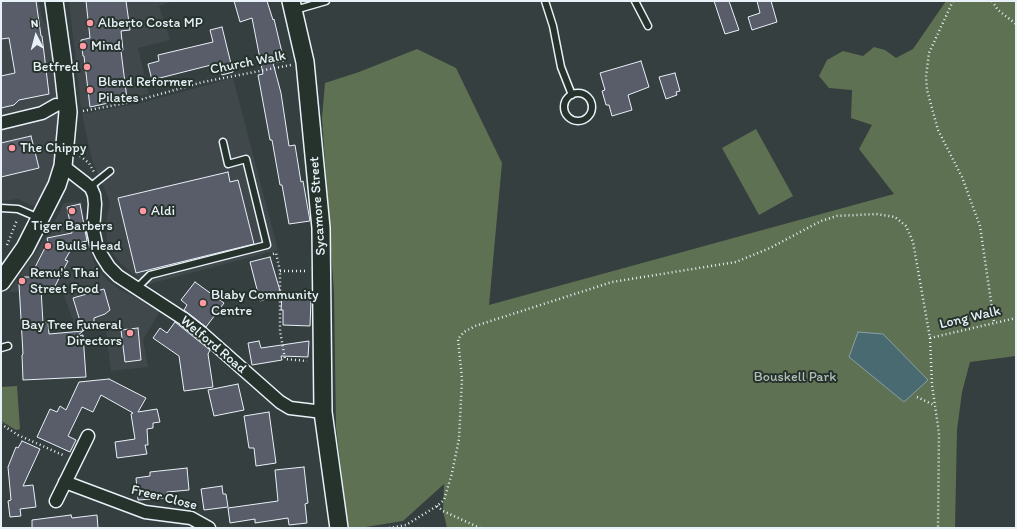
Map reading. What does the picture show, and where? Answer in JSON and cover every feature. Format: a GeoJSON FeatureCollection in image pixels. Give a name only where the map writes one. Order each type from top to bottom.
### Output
{"type":"FeatureCollection","features":[{"type":"Feature","properties":{"kind":"street"},"geometry":{"type":"LineString","coordinates":[[1,282],[25,248],[57,185],[63,166],[68,112],[54,1]]}},
{"type":"Feature","properties":{"kind":"street","name":"Sycamore Street"},"geometry":{"type":"LineString","coordinates":[[292,6],[305,62],[321,228],[323,412]]}},
{"type":"Feature","properties":{"kind":"street"},"geometry":{"type":"LineString","coordinates":[[1,123],[42,113],[56,105]]}},
{"type":"Feature","properties":{"kind":"street"},"geometry":{"type":"LineString","coordinates":[[63,166],[76,175],[94,183]]}},
{"type":"Feature","properties":{"kind":"street","name":"Welford Road"},"geometry":{"type":"LineString","coordinates":[[94,183],[95,204],[93,230],[102,256],[109,267],[118,276],[184,319],[280,402],[290,408],[323,412]]}},
{"type":"Feature","properties":{"kind":"street"},"geometry":{"type":"LineString","coordinates":[[323,412],[339,528]]}},
{"type":"Feature","properties":{"kind":"street"},"geometry":{"type":"LineString","coordinates":[[56,501],[88,436]]}},
{"type":"Feature","properties":{"kind":"street","name":"Freer Close"},"geometry":{"type":"LineString","coordinates":[[66,482],[145,512],[191,518],[209,528]]}},
{"type":"Feature","properties":{"kind":"lane"},"geometry":{"type":"LineString","coordinates":[[292,6],[326,1]]}},
{"type":"Feature","properties":{"kind":"lane"},"geometry":{"type":"LineString","coordinates":[[545,1],[553,26],[561,67],[572,94]]}},
{"type":"Feature","properties":{"kind":"lane"},"geometry":{"type":"LineString","coordinates":[[635,1],[648,26]]}},
{"type":"Feature","properties":{"kind":"lane"},"geometry":{"type":"LineString","coordinates":[[581,93],[591,102],[592,111],[583,121],[574,121],[566,115],[564,111],[565,102],[572,94],[581,93]]}},
{"type":"Feature","properties":{"kind":"lane"},"geometry":{"type":"LineString","coordinates":[[137,288],[150,275],[267,245],[246,160],[228,164],[223,142]]}},
{"type":"Feature","properties":{"kind":"lane"},"geometry":{"type":"LineString","coordinates":[[94,183],[110,171]]}},
{"type":"Feature","properties":{"kind":"lane"},"geometry":{"type":"LineString","coordinates":[[1,208],[13,208],[39,218]]}},
{"type":"Feature","properties":{"kind":"lane"},"geometry":{"type":"LineString","coordinates":[[1,348],[8,346]]}},
{"type":"Feature","properties":{"kind":"path"},"geometry":{"type":"LineString","coordinates":[[953,1],[929,53],[926,76],[927,90],[938,130],[962,177],[980,226],[994,322]]}},
{"type":"Feature","properties":{"kind":"path"},"geometry":{"type":"LineString","coordinates":[[992,1],[998,10],[1016,24]]}},
{"type":"Feature","properties":{"kind":"path","name":"Church Walk"},"geometry":{"type":"LineString","coordinates":[[79,112],[132,102],[203,82],[305,62]]}},
{"type":"Feature","properties":{"kind":"path"},"geometry":{"type":"LineString","coordinates":[[80,156],[89,163],[94,183]]}},
{"type":"Feature","properties":{"kind":"path"},"geometry":{"type":"LineString","coordinates":[[6,248],[21,211]]}},
{"type":"Feature","properties":{"kind":"path"},"geometry":{"type":"LineString","coordinates":[[389,528],[406,525],[444,500],[452,473],[459,439],[462,379],[458,339],[464,332],[475,326],[612,282],[736,262],[770,248],[821,221],[837,216],[876,214],[895,217],[906,226],[913,242],[930,338],[934,405],[939,433],[938,528]]}},
{"type":"Feature","properties":{"kind":"path"},"geometry":{"type":"LineString","coordinates":[[268,255],[276,253],[280,271],[280,331],[285,359],[309,362]]}},
{"type":"Feature","properties":{"kind":"path"},"geometry":{"type":"LineString","coordinates":[[280,271],[311,272]]}},
{"type":"Feature","properties":{"kind":"path","name":"Long Walk"},"geometry":{"type":"LineString","coordinates":[[930,338],[1016,318]]}},
{"type":"Feature","properties":{"kind":"path"},"geometry":{"type":"LineString","coordinates":[[917,397],[934,405]]}},
{"type":"Feature","properties":{"kind":"path"},"geometry":{"type":"LineString","coordinates":[[1,424],[18,434],[76,461]]}},
{"type":"Feature","properties":{"kind":"path"},"geometry":{"type":"LineString","coordinates":[[437,506],[443,511],[480,528]]}},
{"type":"Feature","properties":{"kind":"shaded area"},"geometry":{"type":"Polygon","coordinates":[[[1,1],[39,1],[42,19],[51,31],[59,114],[58,145],[51,175],[42,195],[37,204],[34,206],[18,199],[1,201],[1,1]]]}},
{"type":"Feature","properties":{"kind":"shaded area"},"geometry":{"type":"Polygon","coordinates":[[[69,1],[174,1],[159,6],[170,40],[138,48],[149,94],[81,108],[69,1]]]}},
{"type":"Feature","properties":{"kind":"shaded area"},"geometry":{"type":"Polygon","coordinates":[[[233,78],[278,250],[149,284],[120,263],[112,252],[107,240],[106,221],[110,202],[92,160],[82,114],[141,103],[233,78]]]}},
{"type":"Feature","properties":{"kind":"shaded area"},"geometry":{"type":"Polygon","coordinates":[[[82,202],[87,241],[95,265],[107,280],[122,291],[161,309],[143,340],[148,367],[111,371],[105,325],[76,328],[62,290],[9,292],[50,231],[64,203],[82,202]]]}},
{"type":"Feature","properties":{"kind":"green space","name":"Bouskell Park"},"geometry":{"type":"Polygon","coordinates":[[[946,1],[1016,1],[1016,356],[970,362],[962,392],[957,430],[955,528],[447,528],[443,511],[444,484],[403,521],[359,528],[348,528],[336,427],[334,293],[322,118],[325,83],[359,72],[417,49],[456,68],[502,163],[489,305],[894,194],[859,149],[872,125],[851,118],[852,90],[829,88],[819,76],[827,60],[843,51],[863,56],[874,47],[885,50],[896,58],[913,49],[946,1]]]}},
{"type":"Feature","properties":{"kind":"green space"},"geometry":{"type":"Polygon","coordinates":[[[756,129],[793,196],[759,215],[722,148],[756,129]]]}},
{"type":"Feature","properties":{"kind":"green space"},"geometry":{"type":"Polygon","coordinates":[[[17,386],[20,429],[16,430],[1,421],[1,387],[17,386]]]}},
{"type":"Feature","properties":{"kind":"water"},"geometry":{"type":"Polygon","coordinates":[[[858,332],[883,334],[928,380],[904,402],[849,357],[858,332]]]}},
{"type":"Feature","properties":{"kind":"building"},"geometry":{"type":"Polygon","coordinates":[[[1,1],[36,1],[49,94],[19,100],[14,105],[1,108],[1,76],[15,73],[9,38],[1,39],[1,1]]]}},
{"type":"Feature","properties":{"kind":"building"},"geometry":{"type":"Polygon","coordinates":[[[86,1],[126,1],[130,30],[121,31],[123,50],[121,51],[127,99],[90,107],[81,40],[90,38],[86,1]]]}},
{"type":"Feature","properties":{"kind":"building"},"geometry":{"type":"Polygon","coordinates":[[[234,1],[267,1],[273,20],[274,19],[284,61],[273,63],[281,93],[289,146],[295,145],[301,182],[303,181],[310,221],[289,224],[272,140],[270,140],[258,75],[263,74],[252,18],[240,22],[234,1]]]}},
{"type":"Feature","properties":{"kind":"building"},"geometry":{"type":"Polygon","coordinates":[[[714,1],[729,1],[739,30],[725,34],[714,1]]]}},
{"type":"Feature","properties":{"kind":"building"},"geometry":{"type":"Polygon","coordinates":[[[757,1],[771,1],[777,22],[752,30],[748,17],[760,13],[757,1]]]}},
{"type":"Feature","properties":{"kind":"building"},"geometry":{"type":"Polygon","coordinates":[[[222,27],[233,72],[222,75],[219,63],[152,80],[148,64],[159,61],[158,55],[213,42],[210,30],[222,27]]]}},
{"type":"Feature","properties":{"kind":"building"},"geometry":{"type":"Polygon","coordinates":[[[641,61],[649,87],[628,95],[632,110],[612,116],[609,105],[606,105],[602,91],[605,90],[600,73],[641,61]]]}},
{"type":"Feature","properties":{"kind":"building"},"geometry":{"type":"Polygon","coordinates":[[[675,73],[680,91],[676,92],[677,95],[666,99],[659,77],[675,73]]]}},
{"type":"Feature","properties":{"kind":"building"},"geometry":{"type":"Polygon","coordinates":[[[31,136],[39,168],[1,177],[1,143],[31,136]]]}},
{"type":"Feature","properties":{"kind":"building"},"geometry":{"type":"Polygon","coordinates":[[[228,172],[230,182],[238,180],[254,244],[136,273],[118,198],[228,172]]]}},
{"type":"Feature","properties":{"kind":"building"},"geometry":{"type":"Polygon","coordinates":[[[80,204],[87,241],[74,244],[65,260],[68,261],[53,290],[41,289],[43,323],[48,322],[49,334],[83,331],[73,298],[104,289],[110,310],[105,314],[94,318],[94,322],[77,336],[83,335],[86,377],[23,380],[19,284],[24,277],[30,277],[48,242],[47,238],[72,233],[67,207],[80,204]]]}},
{"type":"Feature","properties":{"kind":"building"},"geometry":{"type":"Polygon","coordinates":[[[270,257],[281,294],[260,301],[250,262],[270,257]]]}},
{"type":"Feature","properties":{"kind":"building","name":"Blaby Community Centre"},"geometry":{"type":"Polygon","coordinates":[[[195,282],[224,303],[206,327],[184,310],[187,305],[181,300],[195,282]]]}},
{"type":"Feature","properties":{"kind":"building"},"geometry":{"type":"Polygon","coordinates":[[[282,295],[304,297],[304,299],[311,300],[310,326],[283,325],[283,310],[281,310],[282,295]]]}},
{"type":"Feature","properties":{"kind":"building"},"geometry":{"type":"Polygon","coordinates":[[[175,322],[210,350],[208,354],[213,387],[184,391],[179,356],[153,338],[160,328],[167,333],[175,322]]]}},
{"type":"Feature","properties":{"kind":"building"},"geometry":{"type":"Polygon","coordinates":[[[138,328],[141,360],[125,362],[121,330],[138,328]]]}},
{"type":"Feature","properties":{"kind":"building"},"geometry":{"type":"Polygon","coordinates":[[[259,341],[261,348],[309,341],[308,357],[281,356],[282,360],[252,365],[248,343],[259,341]]]}},
{"type":"Feature","properties":{"kind":"building"},"geometry":{"type":"Polygon","coordinates":[[[109,379],[146,398],[138,412],[157,409],[160,422],[153,423],[153,428],[147,429],[148,445],[145,445],[147,454],[117,458],[115,442],[135,439],[131,414],[133,413],[101,395],[93,412],[82,407],[68,436],[76,440],[70,452],[37,437],[50,409],[57,412],[60,406],[66,410],[79,382],[109,379]]]}},
{"type":"Feature","properties":{"kind":"building"},"geometry":{"type":"Polygon","coordinates":[[[238,384],[244,410],[214,416],[208,390],[238,384]]]}},
{"type":"Feature","properties":{"kind":"building"},"geometry":{"type":"Polygon","coordinates":[[[269,412],[276,463],[256,466],[254,448],[249,448],[244,416],[269,412]]]}},
{"type":"Feature","properties":{"kind":"building"},"geometry":{"type":"Polygon","coordinates":[[[22,441],[40,449],[23,486],[33,485],[36,507],[20,509],[21,516],[10,517],[8,501],[11,500],[8,467],[16,447],[18,448],[22,441]]]}},
{"type":"Feature","properties":{"kind":"building"},"geometry":{"type":"Polygon","coordinates":[[[304,467],[308,503],[305,504],[307,523],[289,525],[288,518],[255,523],[255,519],[230,523],[228,508],[278,501],[275,470],[304,467]]]}},
{"type":"Feature","properties":{"kind":"building"},"geometry":{"type":"Polygon","coordinates":[[[187,468],[189,490],[167,492],[168,498],[138,500],[136,478],[150,476],[150,472],[187,468]]]}},
{"type":"Feature","properties":{"kind":"building"},"geometry":{"type":"Polygon","coordinates":[[[222,486],[223,494],[226,494],[228,507],[204,510],[201,489],[222,486]]]}},
{"type":"Feature","properties":{"kind":"building"},"geometry":{"type":"Polygon","coordinates":[[[71,515],[72,518],[97,515],[98,528],[32,528],[32,520],[71,515]]]}},
{"type":"Feature","properties":{"kind":"place","name":"Alberto Costa MP"},"geometry":{"type":"Point","coordinates":[90,23]}},
{"type":"Feature","properties":{"kind":"place","name":"Mind"},"geometry":{"type":"Point","coordinates":[83,46]}},
{"type":"Feature","properties":{"kind":"place","name":"Betfred"},"geometry":{"type":"Point","coordinates":[87,67]}},
{"type":"Feature","properties":{"kind":"place","name":"Blend Reformer Pilates"},"geometry":{"type":"Point","coordinates":[90,90]}},
{"type":"Feature","properties":{"kind":"place","name":"The Chippy"},"geometry":{"type":"Point","coordinates":[12,148]}},
{"type":"Feature","properties":{"kind":"place","name":"Tiger Barbers"},"geometry":{"type":"Point","coordinates":[72,211]}},
{"type":"Feature","properties":{"kind":"place","name":"Aldi"},"geometry":{"type":"Point","coordinates":[143,211]}},
{"type":"Feature","properties":{"kind":"place","name":"Bulls Head"},"geometry":{"type":"Point","coordinates":[48,246]}},
{"type":"Feature","properties":{"kind":"place","name":"Renu's Thai Street Food"},"geometry":{"type":"Point","coordinates":[22,281]}},
{"type":"Feature","properties":{"kind":"place","name":"Blaby Community Centre"},"geometry":{"type":"Point","coordinates":[203,303]}},
{"type":"Feature","properties":{"kind":"place","name":"Bay Tree Funeral Directors"},"geometry":{"type":"Point","coordinates":[130,333]}}]}
